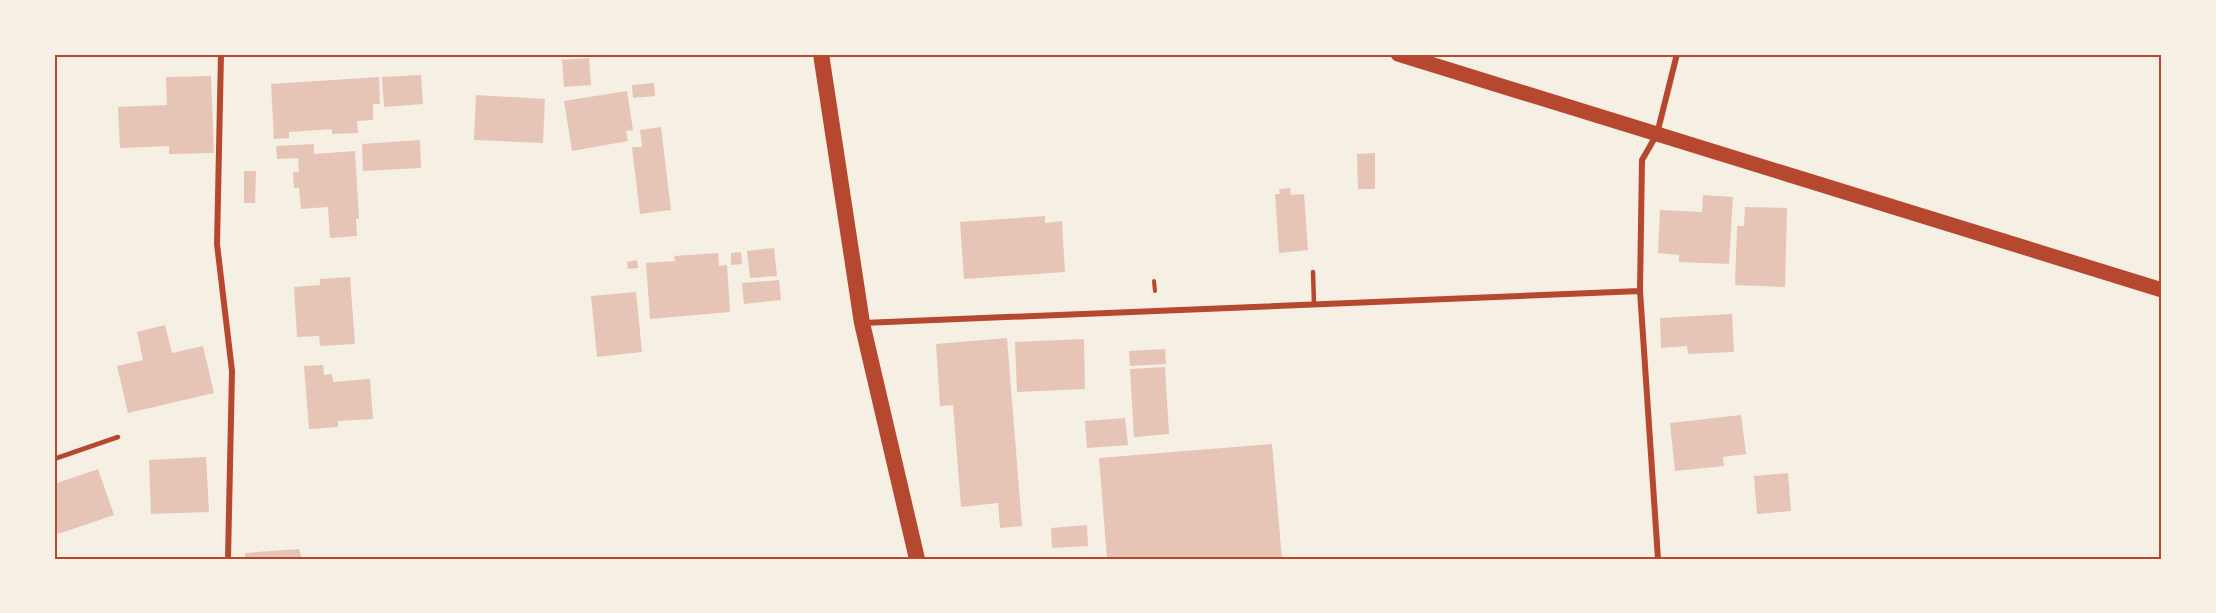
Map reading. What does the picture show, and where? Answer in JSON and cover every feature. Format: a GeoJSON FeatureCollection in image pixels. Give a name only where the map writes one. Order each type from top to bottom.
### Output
{"type":"FeatureCollection","features":[{"type":"Feature","properties":{"kind":"highway"},"geometry":{"type":"LineString","coordinates":[[821,54],[862,323],[917,559]]}},
{"type":"Feature","properties":{"kind":"main road"},"geometry":{"type":"LineString","coordinates":[[1398,54],[2162,290]]}},
{"type":"Feature","properties":{"kind":"street"},"geometry":{"type":"LineString","coordinates":[[221,54],[217,244],[232,371],[228,559]]}},
{"type":"Feature","properties":{"kind":"street"},"geometry":{"type":"LineString","coordinates":[[1658,559],[1640,291],[1642,160],[1657,134],[1677,54]]}},
{"type":"Feature","properties":{"kind":"street"},"geometry":{"type":"LineString","coordinates":[[862,323],[1640,291]]}},
{"type":"Feature","properties":{"kind":"lane"},"geometry":{"type":"LineString","coordinates":[[1313,272],[1314,304]]}},
{"type":"Feature","properties":{"kind":"lane"},"geometry":{"type":"LineString","coordinates":[[54,459],[118,437]]}},
{"type":"Feature","properties":{"kind":"building"},"geometry":{"type":"Polygon","coordinates":[[[589,58],[591,85],[564,87],[562,60],[589,58]]]}},
{"type":"Feature","properties":{"kind":"building"},"geometry":{"type":"Polygon","coordinates":[[[421,75],[423,104],[384,107],[382,77],[421,75]]]}},
{"type":"Feature","properties":{"kind":"building"},"geometry":{"type":"Polygon","coordinates":[[[211,76],[214,153],[169,154],[169,146],[120,148],[118,107],[167,105],[166,77],[211,76]]]}},
{"type":"Feature","properties":{"kind":"building"},"geometry":{"type":"Polygon","coordinates":[[[379,77],[380,104],[373,104],[373,120],[357,121],[358,133],[332,134],[332,129],[289,132],[289,138],[274,139],[271,84],[379,77]]]}},
{"type":"Feature","properties":{"kind":"building"},"geometry":{"type":"Polygon","coordinates":[[[654,83],[655,96],[633,98],[632,85],[654,83]]]}},
{"type":"Feature","properties":{"kind":"building"},"geometry":{"type":"Polygon","coordinates":[[[627,91],[633,130],[626,131],[628,141],[572,151],[564,101],[627,91]]]}},
{"type":"Feature","properties":{"kind":"building"},"geometry":{"type":"Polygon","coordinates":[[[476,95],[545,99],[543,143],[474,140],[476,95]]]}},
{"type":"Feature","properties":{"kind":"building"},"geometry":{"type":"Polygon","coordinates":[[[661,127],[671,210],[640,214],[632,147],[642,147],[640,130],[661,127]]]}},
{"type":"Feature","properties":{"kind":"building"},"geometry":{"type":"Polygon","coordinates":[[[420,140],[421,168],[363,171],[362,144],[420,140]]]}},
{"type":"Feature","properties":{"kind":"building"},"geometry":{"type":"Polygon","coordinates":[[[314,144],[314,154],[355,151],[359,219],[356,219],[357,236],[330,238],[328,207],[301,209],[299,188],[294,188],[293,172],[299,172],[298,158],[277,159],[276,146],[314,144]]]}},
{"type":"Feature","properties":{"kind":"building"},"geometry":{"type":"Polygon","coordinates":[[[1375,153],[1375,189],[1358,189],[1357,154],[1375,153]]]}},
{"type":"Feature","properties":{"kind":"building"},"geometry":{"type":"Polygon","coordinates":[[[244,171],[256,171],[255,203],[244,203],[244,171]]]}},
{"type":"Feature","properties":{"kind":"building"},"geometry":{"type":"Polygon","coordinates":[[[1290,188],[1291,195],[1304,194],[1308,250],[1279,253],[1275,194],[1280,194],[1279,189],[1290,188]]]}},
{"type":"Feature","properties":{"kind":"building"},"geometry":{"type":"Polygon","coordinates":[[[1703,195],[1733,197],[1729,264],[1679,262],[1679,255],[1658,253],[1660,210],[1702,212],[1703,195]]]}},
{"type":"Feature","properties":{"kind":"building"},"geometry":{"type":"Polygon","coordinates":[[[1745,207],[1787,208],[1785,287],[1735,285],[1737,226],[1744,226],[1745,207]]]}},
{"type":"Feature","properties":{"kind":"building"},"geometry":{"type":"Polygon","coordinates":[[[1045,216],[1045,223],[1062,221],[1065,272],[964,279],[960,222],[1045,216]]]}},
{"type":"Feature","properties":{"kind":"building"},"geometry":{"type":"Polygon","coordinates":[[[774,248],[777,276],[750,278],[747,251],[774,248]]]}},
{"type":"Feature","properties":{"kind":"building"},"geometry":{"type":"Polygon","coordinates":[[[741,252],[742,264],[731,265],[731,253],[741,252]]]}},
{"type":"Feature","properties":{"kind":"building"},"geometry":{"type":"Polygon","coordinates":[[[718,253],[719,266],[727,265],[730,312],[650,319],[646,263],[675,261],[674,256],[718,253]]]}},
{"type":"Feature","properties":{"kind":"building"},"geometry":{"type":"Polygon","coordinates":[[[637,260],[638,268],[628,269],[627,262],[637,260]]]}},
{"type":"Feature","properties":{"kind":"building"},"geometry":{"type":"Polygon","coordinates":[[[350,277],[355,344],[320,346],[319,336],[297,337],[294,287],[320,285],[320,279],[350,277]]]}},
{"type":"Feature","properties":{"kind":"building"},"geometry":{"type":"Polygon","coordinates":[[[779,280],[781,300],[744,304],[742,283],[779,280]]]}},
{"type":"Feature","properties":{"kind":"building"},"geometry":{"type":"Polygon","coordinates":[[[636,292],[642,352],[597,357],[591,296],[636,292]]]}},
{"type":"Feature","properties":{"kind":"building"},"geometry":{"type":"Polygon","coordinates":[[[1732,314],[1734,352],[1688,354],[1687,346],[1661,348],[1660,318],[1732,314]]]}},
{"type":"Feature","properties":{"kind":"building"},"geometry":{"type":"Polygon","coordinates":[[[165,325],[172,353],[203,346],[214,393],[128,413],[117,366],[143,360],[137,332],[165,325]]]}},
{"type":"Feature","properties":{"kind":"building"},"geometry":{"type":"Polygon","coordinates":[[[1007,338],[1022,526],[1000,528],[998,503],[961,507],[953,405],[940,406],[936,344],[1007,338]]]}},
{"type":"Feature","properties":{"kind":"building"},"geometry":{"type":"Polygon","coordinates":[[[1084,339],[1085,389],[1017,392],[1015,342],[1084,339]]]}},
{"type":"Feature","properties":{"kind":"building"},"geometry":{"type":"Polygon","coordinates":[[[1165,349],[1166,364],[1130,366],[1129,351],[1165,349]]]}},
{"type":"Feature","properties":{"kind":"building"},"geometry":{"type":"Polygon","coordinates":[[[323,365],[324,375],[332,374],[333,382],[370,379],[373,419],[338,421],[338,427],[309,429],[304,366],[323,365]]]}},
{"type":"Feature","properties":{"kind":"building"},"geometry":{"type":"Polygon","coordinates":[[[1165,367],[1169,434],[1134,437],[1130,369],[1165,367]]]}},
{"type":"Feature","properties":{"kind":"building"},"geometry":{"type":"Polygon","coordinates":[[[1741,415],[1746,454],[1723,457],[1724,466],[1675,471],[1670,423],[1741,415]]]}},
{"type":"Feature","properties":{"kind":"building"},"geometry":{"type":"Polygon","coordinates":[[[1125,418],[1128,445],[1087,448],[1085,421],[1125,418]]]}},
{"type":"Feature","properties":{"kind":"building"},"geometry":{"type":"Polygon","coordinates":[[[1272,444],[1282,559],[1107,559],[1099,458],[1272,444]]]}},
{"type":"Feature","properties":{"kind":"building"},"geometry":{"type":"Polygon","coordinates":[[[206,457],[209,512],[151,514],[149,460],[206,457]]]}},
{"type":"Feature","properties":{"kind":"building"},"geometry":{"type":"Polygon","coordinates":[[[98,469],[114,515],[58,534],[54,524],[54,484],[98,469]]]}},
{"type":"Feature","properties":{"kind":"building"},"geometry":{"type":"Polygon","coordinates":[[[1788,473],[1791,511],[1757,514],[1754,476],[1788,473]]]}},
{"type":"Feature","properties":{"kind":"building"},"geometry":{"type":"Polygon","coordinates":[[[1087,525],[1088,546],[1052,548],[1051,528],[1087,525]]]}},
{"type":"Feature","properties":{"kind":"building"},"geometry":{"type":"Polygon","coordinates":[[[299,549],[302,559],[245,559],[245,553],[299,549]]]}}]}
